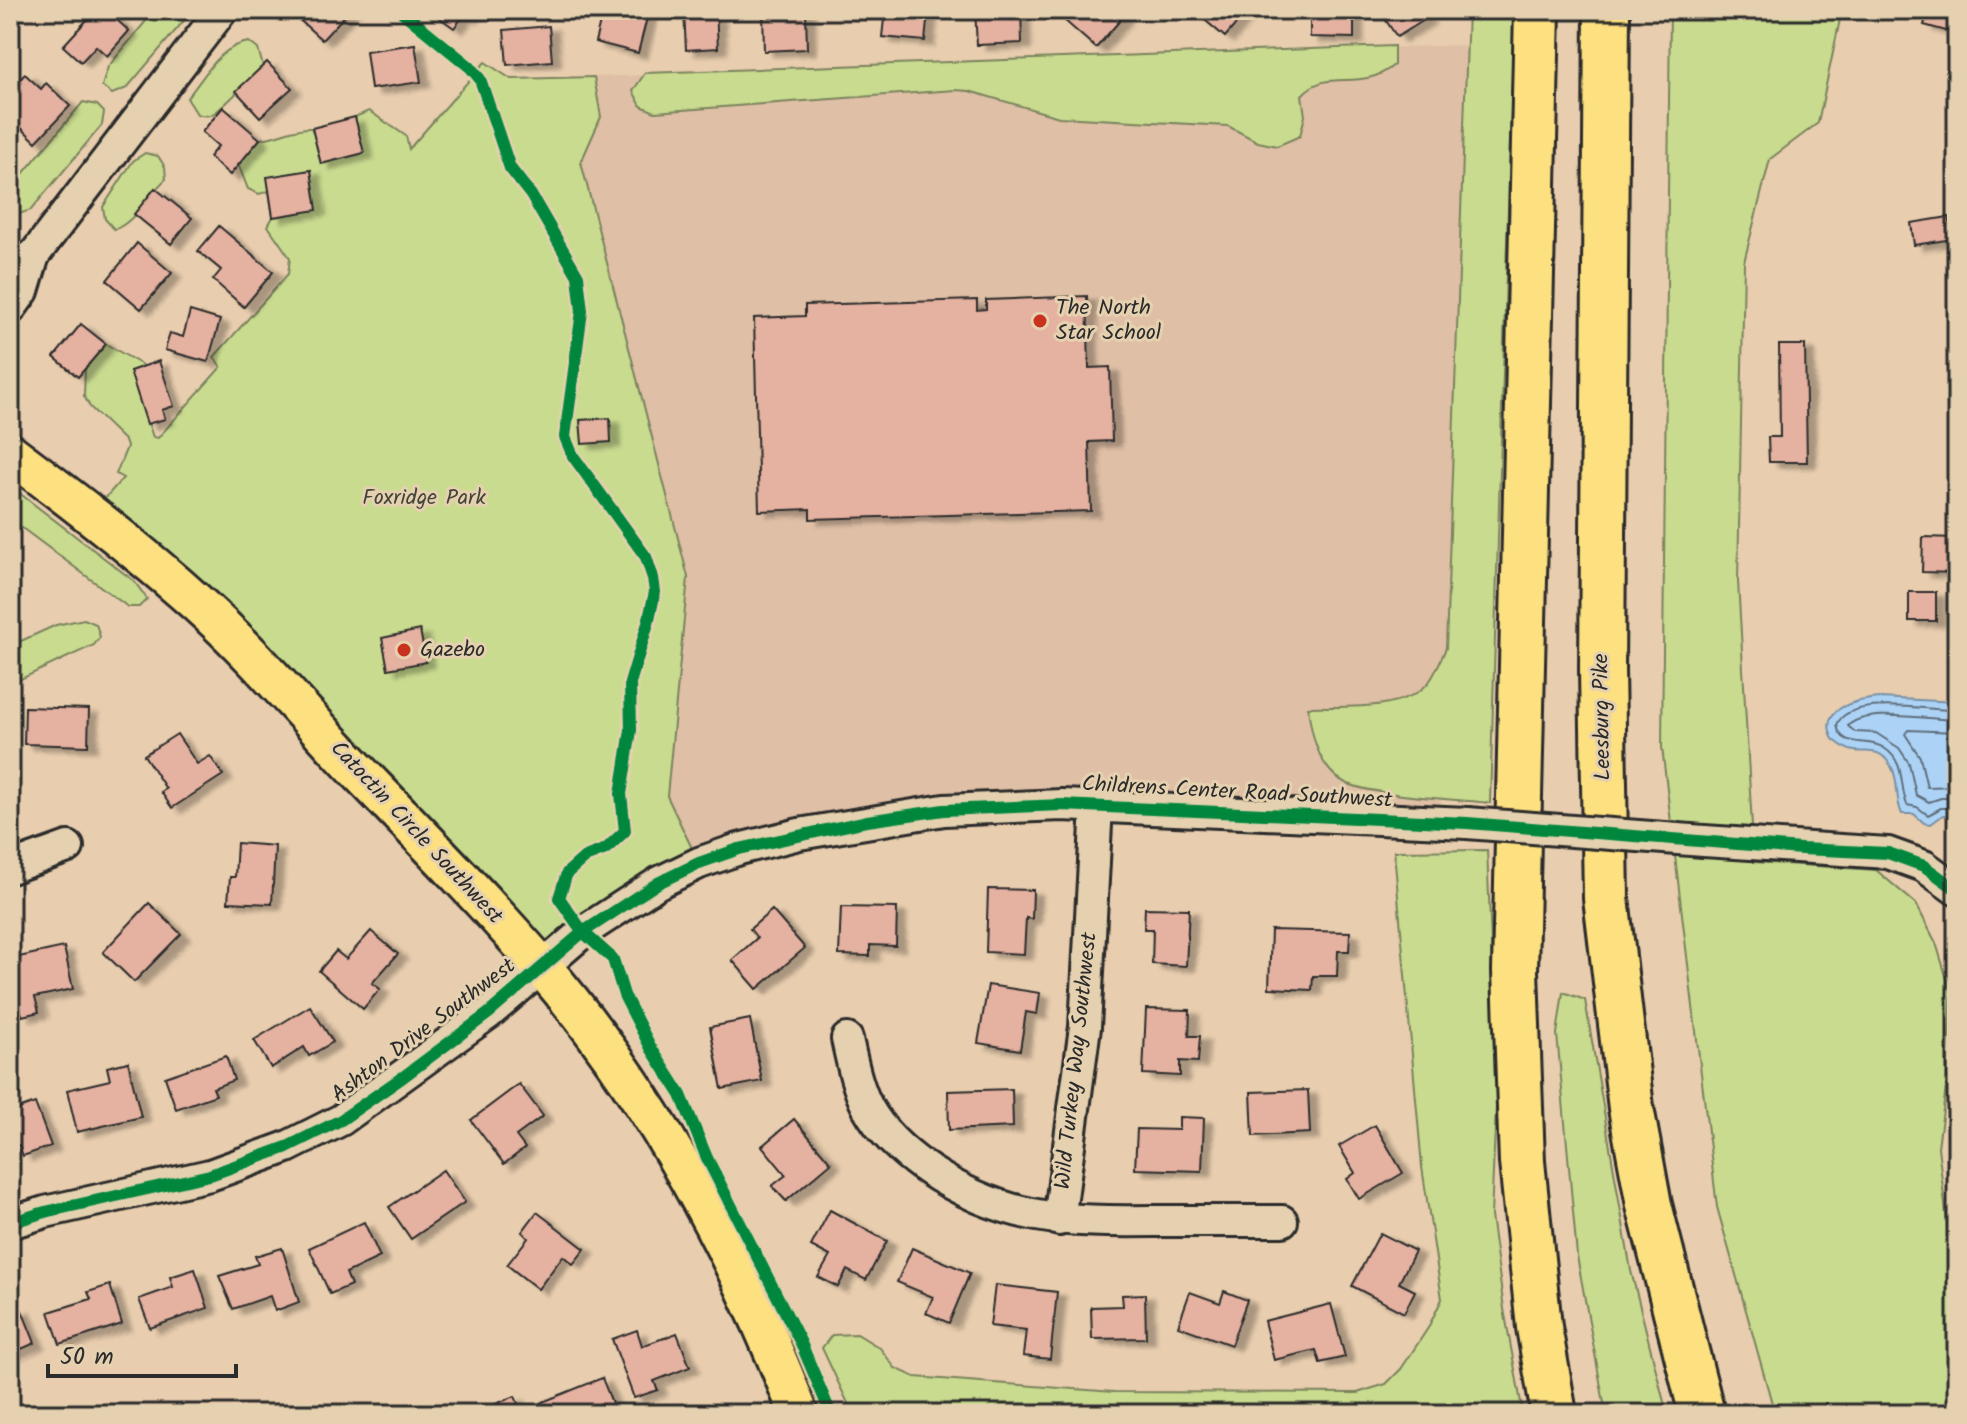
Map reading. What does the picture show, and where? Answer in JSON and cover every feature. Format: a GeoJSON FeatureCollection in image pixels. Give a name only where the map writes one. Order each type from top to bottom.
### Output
{"type":"FeatureCollection","features":[{"type":"Feature","properties":{"kind":"highway"},"geometry":{"type":"LineString","coordinates":[[1537,10],[1515,971],[1522,1162],[1539,1327],[1554,1414]]}},
{"type":"Feature","properties":{"kind":"highway","name":"Leesburg Pike"},"geometry":{"type":"LineString","coordinates":[[1607,10],[1602,654],[1606,898],[1631,1108],[1649,1205],[1702,1414]]}},
{"type":"Feature","properties":{"kind":"main road","name":"Catoctin Circle Southwest"},"geometry":{"type":"LineString","coordinates":[[10,453],[65,494],[199,605],[259,664],[541,967],[624,1076],[680,1165],[753,1303],[799,1414]]}},
{"type":"Feature","properties":{"kind":"street"},"geometry":{"type":"LineString","coordinates":[[10,309],[23,291],[22,262],[222,10]]}},
{"type":"Feature","properties":{"kind":"street","name":"Childrens Center Road Southwest"},"geometry":{"type":"LineString","coordinates":[[541,967],[583,932],[658,883],[699,863],[799,834],[944,810],[1097,806],[1467,823],[1888,853],[1924,866],[1957,890]]}},
{"type":"Feature","properties":{"kind":"street","name":"Wild Turkey Way Southwest"},"geometry":{"type":"LineString","coordinates":[[1059,1220],[1085,1027],[1097,806]]}},
{"type":"Feature","properties":{"kind":"street"},"geometry":{"type":"LineString","coordinates":[[10,868],[68,847]]}},
{"type":"Feature","properties":{"kind":"street","name":"Ashton Drive Southwest"},"geometry":{"type":"LineString","coordinates":[[10,1223],[45,1212],[210,1175],[287,1147],[341,1120],[403,1077],[489,1013],[541,967]]}},
{"type":"Feature","properties":{"kind":"street"},"geometry":{"type":"LineString","coordinates":[[847,1039],[858,1086],[882,1129],[918,1163],[981,1200],[1015,1212],[1059,1220],[1282,1221]]}},
{"type":"Feature","properties":{"kind":"shaded area","name":"The North Star School"},"geometry":{"type":"Polygon","coordinates":[[[1468,45],[1440,821],[1062,805],[699,863],[667,796],[688,577],[581,162],[601,117],[594,77],[1468,45]]]}},
{"type":"Feature","properties":{"kind":"green space"},"geometry":{"type":"Polygon","coordinates":[[[155,10],[193,10],[127,88],[112,94],[102,86],[108,67],[155,10]]]}},
{"type":"Feature","properties":{"kind":"green space"},"geometry":{"type":"Polygon","coordinates":[[[1468,10],[1514,10],[1490,803],[1393,794],[1344,782],[1328,768],[1317,749],[1308,707],[1355,707],[1405,698],[1429,682],[1446,648],[1468,10]]]}},
{"type":"Feature","properties":{"kind":"green space"},"geometry":{"type":"Polygon","coordinates":[[[1670,10],[1842,10],[1818,123],[1770,159],[1744,262],[1738,581],[1754,862],[1876,870],[1916,904],[1936,943],[1951,992],[1947,1080],[1938,1147],[1948,1229],[1957,1254],[1957,1414],[1775,1414],[1717,1207],[1662,747],[1670,10]]]}},
{"type":"Feature","properties":{"kind":"green space"},"geometry":{"type":"Polygon","coordinates":[[[249,42],[258,49],[263,66],[215,113],[197,114],[187,98],[221,56],[239,44],[249,42]]]}},
{"type":"Feature","properties":{"kind":"green space"},"geometry":{"type":"Polygon","coordinates":[[[1394,46],[1394,65],[1381,73],[1357,80],[1323,82],[1302,95],[1305,116],[1300,136],[1277,146],[1258,142],[1228,126],[1059,117],[969,91],[655,112],[641,106],[633,91],[645,73],[1394,46]]]}},
{"type":"Feature","properties":{"kind":"green space","name":"Foxridge Park"},"geometry":{"type":"Polygon","coordinates":[[[485,62],[511,79],[594,77],[601,117],[581,162],[688,577],[667,796],[699,863],[541,967],[90,515],[123,478],[116,474],[127,447],[125,441],[90,407],[84,396],[85,369],[106,344],[144,366],[130,372],[153,437],[158,438],[221,367],[214,357],[288,274],[290,258],[268,226],[273,217],[269,191],[259,194],[248,189],[238,164],[260,139],[305,128],[312,128],[321,164],[363,153],[355,117],[369,111],[406,136],[409,149],[485,62]]]}},
{"type":"Feature","properties":{"kind":"green space"},"geometry":{"type":"Polygon","coordinates":[[[83,102],[97,105],[104,112],[102,125],[31,210],[16,215],[10,210],[11,188],[83,102]]]}},
{"type":"Feature","properties":{"kind":"green space"},"geometry":{"type":"Polygon","coordinates":[[[145,153],[158,156],[165,167],[166,179],[135,215],[114,229],[105,219],[103,207],[133,161],[145,153]]]}},
{"type":"Feature","properties":{"kind":"green space"},"geometry":{"type":"Polygon","coordinates":[[[10,486],[134,581],[147,599],[139,607],[128,607],[10,519],[10,486]]]}},
{"type":"Feature","properties":{"kind":"green space"},"geometry":{"type":"Polygon","coordinates":[[[84,619],[96,624],[100,637],[94,645],[10,684],[10,646],[56,625],[84,619]]]}},
{"type":"Feature","properties":{"kind":"green space"},"geometry":{"type":"Polygon","coordinates":[[[1487,850],[1497,1084],[1491,1216],[1523,1414],[853,1414],[822,1348],[832,1335],[857,1334],[880,1348],[895,1368],[915,1377],[1114,1392],[1357,1393],[1386,1384],[1401,1369],[1428,1328],[1442,1299],[1422,1167],[1394,851],[1487,850]]]}},
{"type":"Feature","properties":{"kind":"green space"},"geometry":{"type":"Polygon","coordinates":[[[1563,992],[1585,1000],[1631,1271],[1667,1414],[1606,1414],[1577,1256],[1557,1034],[1563,992]]]}},
{"type":"Feature","properties":{"kind":"water"},"geometry":{"type":"Polygon","coordinates":[[[1879,698],[1957,702],[1957,816],[1943,815],[1931,824],[1924,823],[1914,814],[1902,814],[1895,775],[1884,757],[1874,752],[1850,750],[1833,739],[1829,728],[1834,713],[1850,704],[1879,698]]]}},
{"type":"Feature","properties":{"kind":"building"},"geometry":{"type":"Polygon","coordinates":[[[96,10],[106,10],[129,31],[107,56],[96,46],[81,62],[63,46],[96,10]]]}},
{"type":"Feature","properties":{"kind":"building"},"geometry":{"type":"Polygon","coordinates":[[[296,10],[350,10],[322,40],[293,14],[296,10]]]}},
{"type":"Feature","properties":{"kind":"building"},"geometry":{"type":"Polygon","coordinates":[[[474,10],[468,18],[464,15],[454,28],[430,11],[474,10]]]}},
{"type":"Feature","properties":{"kind":"building"},"geometry":{"type":"Polygon","coordinates":[[[603,10],[649,10],[638,53],[595,42],[603,10]]]}},
{"type":"Feature","properties":{"kind":"building"},"geometry":{"type":"Polygon","coordinates":[[[684,10],[716,10],[718,48],[686,50],[684,10]]]}},
{"type":"Feature","properties":{"kind":"building"},"geometry":{"type":"Polygon","coordinates":[[[763,10],[806,10],[807,49],[764,51],[763,10]]]}},
{"type":"Feature","properties":{"kind":"building"},"geometry":{"type":"Polygon","coordinates":[[[885,10],[928,12],[925,41],[882,37],[885,10]]]}},
{"type":"Feature","properties":{"kind":"building"},"geometry":{"type":"Polygon","coordinates":[[[975,10],[1021,10],[1022,43],[977,45],[975,10]]]}},
{"type":"Feature","properties":{"kind":"building"},"geometry":{"type":"Polygon","coordinates":[[[1072,10],[1115,10],[1123,17],[1096,48],[1064,20],[1072,10]]]}},
{"type":"Feature","properties":{"kind":"building"},"geometry":{"type":"Polygon","coordinates":[[[1193,10],[1248,10],[1225,37],[1193,10]]]}},
{"type":"Feature","properties":{"kind":"building"},"geometry":{"type":"Polygon","coordinates":[[[1310,10],[1354,10],[1354,38],[1310,37],[1310,10]]]}},
{"type":"Feature","properties":{"kind":"building"},"geometry":{"type":"Polygon","coordinates":[[[1379,10],[1420,10],[1426,19],[1397,37],[1379,10]]]}},
{"type":"Feature","properties":{"kind":"building"},"geometry":{"type":"Polygon","coordinates":[[[1928,10],[1957,10],[1957,34],[1924,25],[1928,10]]]}},
{"type":"Feature","properties":{"kind":"building"},"geometry":{"type":"Polygon","coordinates":[[[549,26],[552,61],[507,65],[504,30],[549,26]]]}},
{"type":"Feature","properties":{"kind":"building"},"geometry":{"type":"Polygon","coordinates":[[[415,44],[421,82],[371,89],[366,51],[415,44]]]}},
{"type":"Feature","properties":{"kind":"building"},"geometry":{"type":"Polygon","coordinates":[[[267,62],[292,88],[260,117],[236,91],[267,62]]]}},
{"type":"Feature","properties":{"kind":"building"},"geometry":{"type":"Polygon","coordinates":[[[25,74],[41,89],[46,83],[70,106],[36,142],[10,117],[10,90],[25,74]]]}},
{"type":"Feature","properties":{"kind":"building"},"geometry":{"type":"Polygon","coordinates":[[[223,107],[260,139],[230,175],[209,157],[218,146],[202,132],[223,107]]]}},
{"type":"Feature","properties":{"kind":"building"},"geometry":{"type":"Polygon","coordinates":[[[355,117],[364,153],[321,164],[312,128],[355,117]]]}},
{"type":"Feature","properties":{"kind":"building"},"geometry":{"type":"Polygon","coordinates":[[[311,170],[317,210],[273,217],[267,177],[311,170]]]}},
{"type":"Feature","properties":{"kind":"building"},"geometry":{"type":"Polygon","coordinates":[[[155,188],[192,218],[171,244],[134,214],[155,188]]]}},
{"type":"Feature","properties":{"kind":"building"},"geometry":{"type":"Polygon","coordinates":[[[1949,217],[1953,239],[1914,245],[1911,223],[1949,217]]]}},
{"type":"Feature","properties":{"kind":"building"},"geometry":{"type":"Polygon","coordinates":[[[219,226],[273,272],[244,307],[213,280],[221,270],[198,251],[219,226]]]}},
{"type":"Feature","properties":{"kind":"building"},"geometry":{"type":"Polygon","coordinates":[[[137,243],[172,273],[141,309],[107,280],[137,243]]]}},
{"type":"Feature","properties":{"kind":"building"},"geometry":{"type":"Polygon","coordinates":[[[1087,296],[1089,368],[1110,367],[1112,441],[1089,442],[1091,511],[810,519],[810,509],[759,511],[754,318],[805,316],[805,305],[977,300],[977,310],[986,309],[986,300],[1087,296]]]}},
{"type":"Feature","properties":{"kind":"building"},"geometry":{"type":"Polygon","coordinates":[[[190,311],[220,320],[208,362],[165,350],[170,333],[183,337],[190,311]]]}},
{"type":"Feature","properties":{"kind":"building"},"geometry":{"type":"Polygon","coordinates":[[[81,324],[106,344],[78,377],[54,357],[81,324]]]}},
{"type":"Feature","properties":{"kind":"building"},"geometry":{"type":"Polygon","coordinates":[[[1779,345],[1805,345],[1807,462],[1769,462],[1768,437],[1780,437],[1779,345]]]}},
{"type":"Feature","properties":{"kind":"building"},"geometry":{"type":"Polygon","coordinates":[[[159,361],[174,406],[162,410],[165,419],[147,424],[130,371],[159,361]]]}},
{"type":"Feature","properties":{"kind":"building"},"geometry":{"type":"Polygon","coordinates":[[[610,418],[611,442],[582,444],[580,420],[610,418]]]}},
{"type":"Feature","properties":{"kind":"building"},"geometry":{"type":"Polygon","coordinates":[[[1923,537],[1957,538],[1957,573],[1922,572],[1923,537]]]}},
{"type":"Feature","properties":{"kind":"building"},"geometry":{"type":"Polygon","coordinates":[[[1909,592],[1936,592],[1936,621],[1909,621],[1909,592]]]}},
{"type":"Feature","properties":{"kind":"building","name":"Gazebo"},"geometry":{"type":"Polygon","coordinates":[[[420,630],[426,662],[388,669],[382,638],[420,630]]]}},
{"type":"Feature","properties":{"kind":"building"},"geometry":{"type":"Polygon","coordinates":[[[25,707],[89,709],[88,746],[24,744],[25,707]]]}},
{"type":"Feature","properties":{"kind":"building"},"geometry":{"type":"Polygon","coordinates":[[[177,734],[197,764],[210,756],[223,775],[172,808],[161,792],[166,789],[144,755],[177,734]]]}},
{"type":"Feature","properties":{"kind":"building"},"geometry":{"type":"Polygon","coordinates":[[[237,843],[275,846],[272,904],[228,902],[230,877],[235,877],[237,843]]]}},
{"type":"Feature","properties":{"kind":"building"},"geometry":{"type":"Polygon","coordinates":[[[988,889],[1033,890],[1032,919],[1026,918],[1024,954],[986,952],[988,889]]]}},
{"type":"Feature","properties":{"kind":"building"},"geometry":{"type":"Polygon","coordinates":[[[149,903],[181,934],[134,982],[103,952],[149,903]]]}},
{"type":"Feature","properties":{"kind":"building"},"geometry":{"type":"Polygon","coordinates":[[[841,907],[897,908],[896,946],[870,945],[870,956],[839,955],[841,907]]]}},
{"type":"Feature","properties":{"kind":"building"},"geometry":{"type":"Polygon","coordinates":[[[1145,908],[1189,909],[1186,966],[1152,964],[1153,929],[1144,929],[1145,908]]]}},
{"type":"Feature","properties":{"kind":"building"},"geometry":{"type":"Polygon","coordinates":[[[772,910],[805,948],[757,989],[732,960],[757,938],[750,929],[772,910]]]}},
{"type":"Feature","properties":{"kind":"building"},"geometry":{"type":"Polygon","coordinates":[[[1271,930],[1350,932],[1349,951],[1338,951],[1337,976],[1313,976],[1312,990],[1269,988],[1271,930]]]}},
{"type":"Feature","properties":{"kind":"building"},"geometry":{"type":"Polygon","coordinates":[[[371,931],[398,954],[372,983],[380,989],[363,1009],[319,971],[336,951],[346,959],[371,931]]]}},
{"type":"Feature","properties":{"kind":"building"},"geometry":{"type":"Polygon","coordinates":[[[64,947],[73,989],[35,997],[39,1012],[22,1016],[18,999],[10,1001],[10,959],[64,947]]]}},
{"type":"Feature","properties":{"kind":"building"},"geometry":{"type":"Polygon","coordinates":[[[988,985],[1040,993],[1037,1014],[1026,1012],[1020,1050],[978,1043],[988,985]]]}},
{"type":"Feature","properties":{"kind":"building"},"geometry":{"type":"Polygon","coordinates":[[[310,1006],[333,1042],[309,1056],[304,1047],[271,1068],[254,1040],[310,1006]]]}},
{"type":"Feature","properties":{"kind":"building"},"geometry":{"type":"Polygon","coordinates":[[[1146,1009],[1190,1010],[1189,1036],[1200,1036],[1198,1062],[1180,1061],[1180,1076],[1143,1074],[1146,1009]]]}},
{"type":"Feature","properties":{"kind":"building"},"geometry":{"type":"Polygon","coordinates":[[[750,1019],[762,1081],[722,1089],[710,1027],[750,1019]]]}},
{"type":"Feature","properties":{"kind":"building"},"geometry":{"type":"Polygon","coordinates":[[[226,1056],[234,1080],[213,1088],[216,1095],[176,1109],[165,1077],[226,1056]]]}},
{"type":"Feature","properties":{"kind":"building"},"geometry":{"type":"Polygon","coordinates":[[[128,1062],[141,1117],[77,1132],[67,1090],[110,1080],[107,1067],[128,1062]]]}},
{"type":"Feature","properties":{"kind":"building"},"geometry":{"type":"Polygon","coordinates":[[[519,1084],[543,1116],[516,1136],[525,1148],[504,1164],[471,1120],[519,1084]]]}},
{"type":"Feature","properties":{"kind":"building"},"geometry":{"type":"Polygon","coordinates":[[[1012,1089],[1013,1127],[949,1130],[948,1091],[1012,1089]]]}},
{"type":"Feature","properties":{"kind":"building"},"geometry":{"type":"Polygon","coordinates":[[[1308,1090],[1310,1133],[1253,1136],[1251,1092],[1308,1090]]]}},
{"type":"Feature","properties":{"kind":"building"},"geometry":{"type":"Polygon","coordinates":[[[35,1103],[51,1146],[23,1156],[19,1145],[10,1148],[10,1112],[35,1103]]]}},
{"type":"Feature","properties":{"kind":"building"},"geometry":{"type":"Polygon","coordinates":[[[1179,1117],[1204,1118],[1202,1171],[1135,1169],[1137,1129],[1179,1130],[1179,1117]]]}},
{"type":"Feature","properties":{"kind":"building"},"geometry":{"type":"Polygon","coordinates":[[[794,1119],[831,1163],[786,1201],[772,1186],[786,1175],[762,1146],[794,1119]]]}},
{"type":"Feature","properties":{"kind":"building"},"geometry":{"type":"Polygon","coordinates":[[[1375,1125],[1403,1173],[1359,1199],[1347,1179],[1355,1173],[1339,1146],[1375,1125]]]}},
{"type":"Feature","properties":{"kind":"building"},"geometry":{"type":"Polygon","coordinates":[[[443,1170],[465,1202],[411,1239],[389,1207],[443,1170]]]}},
{"type":"Feature","properties":{"kind":"building"},"geometry":{"type":"Polygon","coordinates":[[[830,1210],[887,1241],[866,1280],[847,1270],[838,1287],[818,1277],[830,1256],[811,1246],[830,1210]]]}},
{"type":"Feature","properties":{"kind":"building"},"geometry":{"type":"Polygon","coordinates":[[[537,1212],[585,1249],[573,1264],[563,1256],[538,1289],[507,1265],[528,1238],[522,1232],[537,1212]]]}},
{"type":"Feature","properties":{"kind":"building"},"geometry":{"type":"Polygon","coordinates":[[[364,1222],[380,1257],[346,1273],[351,1285],[330,1294],[309,1248],[364,1222]]]}},
{"type":"Feature","properties":{"kind":"building"},"geometry":{"type":"Polygon","coordinates":[[[1380,1233],[1415,1251],[1399,1283],[1415,1291],[1404,1313],[1352,1286],[1380,1233]]]}},
{"type":"Feature","properties":{"kind":"building"},"geometry":{"type":"Polygon","coordinates":[[[282,1248],[299,1302],[275,1311],[270,1296],[233,1309],[219,1276],[258,1264],[255,1256],[282,1248]]]}},
{"type":"Feature","properties":{"kind":"building"},"geometry":{"type":"Polygon","coordinates":[[[912,1248],[970,1273],[949,1323],[926,1313],[933,1297],[897,1282],[912,1248]]]}},
{"type":"Feature","properties":{"kind":"building"},"geometry":{"type":"Polygon","coordinates":[[[195,1269],[208,1308],[150,1328],[139,1299],[173,1287],[170,1277],[195,1269]]]}},
{"type":"Feature","properties":{"kind":"building"},"geometry":{"type":"Polygon","coordinates":[[[110,1285],[122,1324],[60,1344],[49,1312],[91,1299],[88,1292],[110,1285]]]}},
{"type":"Feature","properties":{"kind":"building"},"geometry":{"type":"Polygon","coordinates":[[[995,1285],[1057,1292],[1050,1359],[1023,1356],[1026,1330],[990,1326],[995,1285]]]}},
{"type":"Feature","properties":{"kind":"building"},"geometry":{"type":"Polygon","coordinates":[[[1224,1291],[1247,1300],[1231,1345],[1178,1326],[1190,1292],[1220,1303],[1224,1291]]]}},
{"type":"Feature","properties":{"kind":"building"},"geometry":{"type":"Polygon","coordinates":[[[1145,1294],[1146,1338],[1092,1339],[1091,1307],[1123,1306],[1122,1295],[1145,1294]]]}},
{"type":"Feature","properties":{"kind":"building"},"geometry":{"type":"Polygon","coordinates":[[[1331,1304],[1345,1357],[1320,1363],[1316,1350],[1274,1360],[1264,1321],[1331,1304]]]}},
{"type":"Feature","properties":{"kind":"building"},"geometry":{"type":"Polygon","coordinates":[[[21,1308],[35,1343],[10,1354],[10,1312],[21,1308]]]}},
{"type":"Feature","properties":{"kind":"building"},"geometry":{"type":"Polygon","coordinates":[[[637,1330],[642,1346],[677,1333],[690,1367],[654,1381],[658,1390],[634,1398],[612,1339],[637,1330]]]}},
{"type":"Feature","properties":{"kind":"building"},"geometry":{"type":"Polygon","coordinates":[[[602,1378],[614,1408],[599,1414],[545,1414],[540,1403],[602,1378]]]}},
{"type":"Feature","properties":{"kind":"building"},"geometry":{"type":"Polygon","coordinates":[[[515,1396],[522,1414],[472,1414],[515,1396]]]}},
{"type":"Feature","properties":{"kind":"cycle path"},"geometry":{"type":"LineString","coordinates":[[400,10],[470,67],[480,79],[510,168],[531,195],[578,276],[582,311],[565,437],[573,456],[646,557],[653,578],[655,592],[630,683],[631,730],[621,794],[625,831],[606,849],[585,857],[567,873],[559,898],[583,932],[613,959],[624,995],[651,1048],[681,1095],[707,1158],[801,1343],[831,1414]]}},
{"type":"Feature","properties":{"kind":"cycle path"},"geometry":{"type":"LineString","coordinates":[[10,1223],[45,1212],[210,1175],[287,1147],[341,1120],[403,1077],[489,1013],[583,932],[658,883],[699,863],[739,849],[867,821],[944,810],[1062,805],[1467,823],[1888,853],[1924,866],[1957,890]]}},
{"type":"Feature","properties":{"kind":"place","name":"The North Star School"},"geometry":{"type":"Point","coordinates":[1040,321]}},
{"type":"Feature","properties":{"kind":"place","name":"Gazebo"},"geometry":{"type":"Point","coordinates":[404,650]}}]}
